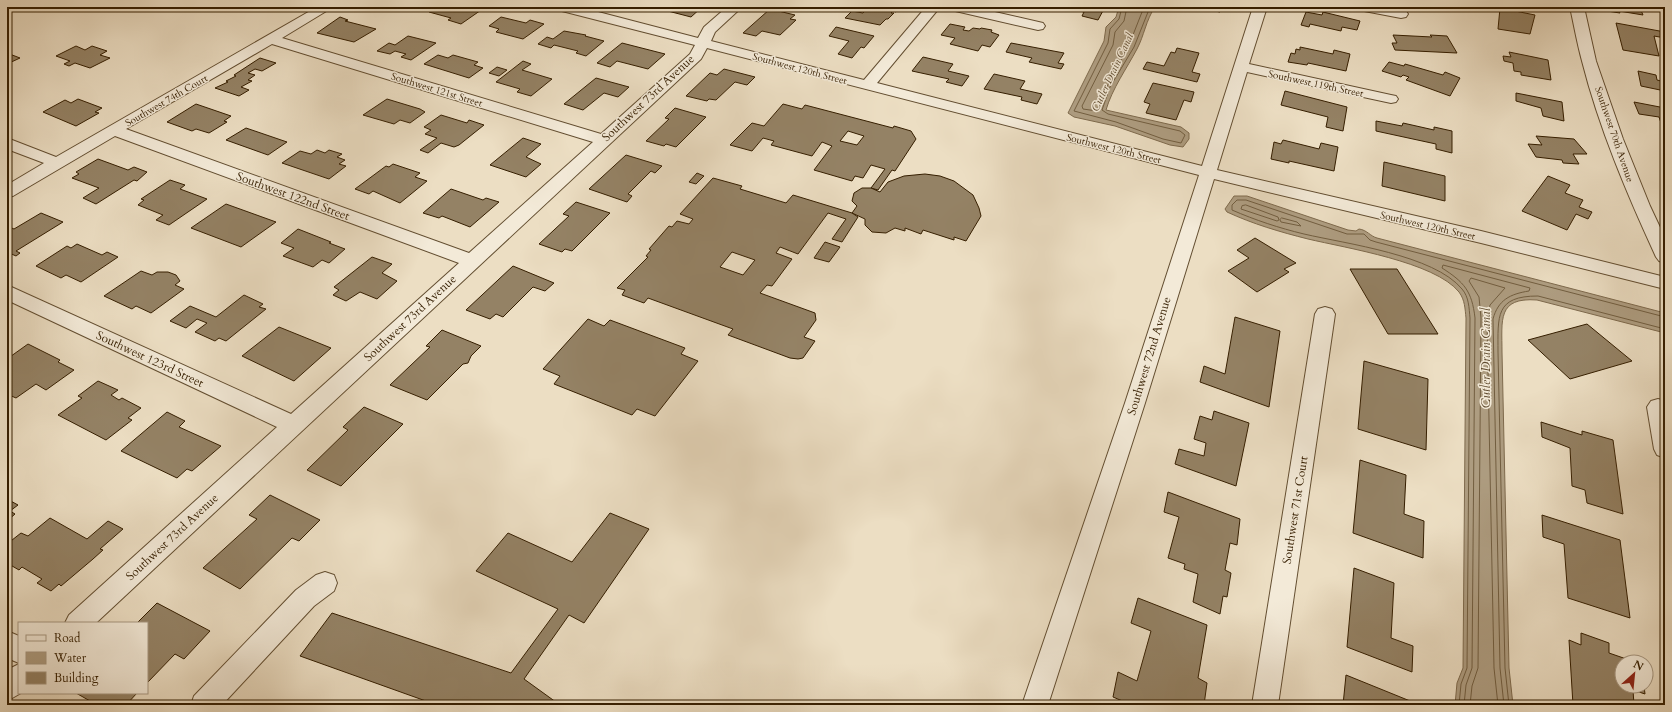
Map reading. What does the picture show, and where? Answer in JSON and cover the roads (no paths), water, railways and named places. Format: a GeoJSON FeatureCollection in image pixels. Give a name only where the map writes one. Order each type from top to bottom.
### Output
{"type":"FeatureCollection","features":[{"type":"Feature","properties":{"kind":"street","name":"Southwest 74th Court"},"geometry":{"type":"LineString","coordinates":[[7,192],[326,7]]}},
{"type":"Feature","properties":{"kind":"street","name":"Southwest 120th Street"},"geometry":{"type":"LineString","coordinates":[[563,7],[1208,172],[1481,237],[1665,283]]}},
{"type":"Feature","properties":{"kind":"street","name":"Southwest 73rd Avenue"},"geometry":{"type":"LineString","coordinates":[[79,622],[696,56],[709,30],[735,7]]}},
{"type":"Feature","properties":{"kind":"street"},"geometry":{"type":"LineString","coordinates":[[867,85],[933,7]]}},
{"type":"Feature","properties":{"kind":"street"},"geometry":{"type":"LineString","coordinates":[[956,7],[1038,26]]}},
{"type":"Feature","properties":{"kind":"street","name":"Southwest 72nd Avenue"},"geometry":{"type":"LineString","coordinates":[[1035,705],[1135,403],[1260,7]]}},
{"type":"Feature","properties":{"kind":"street"},"geometry":{"type":"LineString","coordinates":[[1364,7],[1400,14]]}},
{"type":"Feature","properties":{"kind":"street","name":"Southwest 70th Avenue"},"geometry":{"type":"LineString","coordinates":[[1578,7],[1589,61],[1615,139],[1638,199],[1665,257]]}},
{"type":"Feature","properties":{"kind":"street","name":"Southwest 121st Street"},"geometry":{"type":"LineString","coordinates":[[270,39],[603,140]]}},
{"type":"Feature","properties":{"kind":"street","name":"Southwest 119th Street"},"geometry":{"type":"LineString","coordinates":[[1241,66],[1391,99]]}},
{"type":"Feature","properties":{"kind":"street","name":"Southwest 122nd Street"},"geometry":{"type":"LineString","coordinates":[[114,130],[472,261]]}},
{"type":"Feature","properties":{"kind":"street"},"geometry":{"type":"LineString","coordinates":[[7,143],[58,163]]}},
{"type":"Feature","properties":{"kind":"street","name":"Southwest 123rd Street"},"geometry":{"type":"LineString","coordinates":[[7,292],[293,425]]}},
{"type":"Feature","properties":{"kind":"street","name":"Southwest 71st Court"},"geometry":{"type":"LineString","coordinates":[[1265,705],[1325,314]]}},
{"type":"Feature","properties":{"kind":"street"},"geometry":{"type":"LineString","coordinates":[[1658,407],[1665,449]]}},
{"type":"Feature","properties":{"kind":"street"},"geometry":{"type":"LineString","coordinates":[[204,705],[305,598],[325,583]]}},
{"type":"Feature","properties":{"kind":"street"},"geometry":{"type":"LineString","coordinates":[[7,643],[18,650]]}},
{"type":"Feature","properties":{"kind":"street"},"geometry":{"type":"LineString","coordinates":[[7,688],[18,678]]}},
{"type":"Feature","properties":{"kind":"water","name":"Cutler Drain Canal"},"geometry":{"type":"Polygon","coordinates":[[[1119,7],[1155,7],[1149,17],[1139,44],[1116,86],[1106,110],[1181,127],[1189,133],[1189,139],[1183,147],[1170,145],[1115,126],[1074,117],[1068,113],[1104,41],[1106,27],[1116,17],[1119,7]]]}},
{"type":"Feature","properties":{"kind":"water","name":"Cutler Drain Canal"},"geometry":{"type":"Polygon","coordinates":[[[1234,196],[1247,196],[1348,230],[1356,231],[1359,229],[1377,238],[1665,313],[1665,333],[1537,300],[1515,302],[1508,307],[1504,313],[1502,352],[1509,668],[1513,705],[1455,705],[1457,683],[1463,668],[1466,318],[1461,295],[1447,281],[1431,272],[1411,264],[1287,234],[1227,212],[1225,209],[1234,196]]]}}]}
